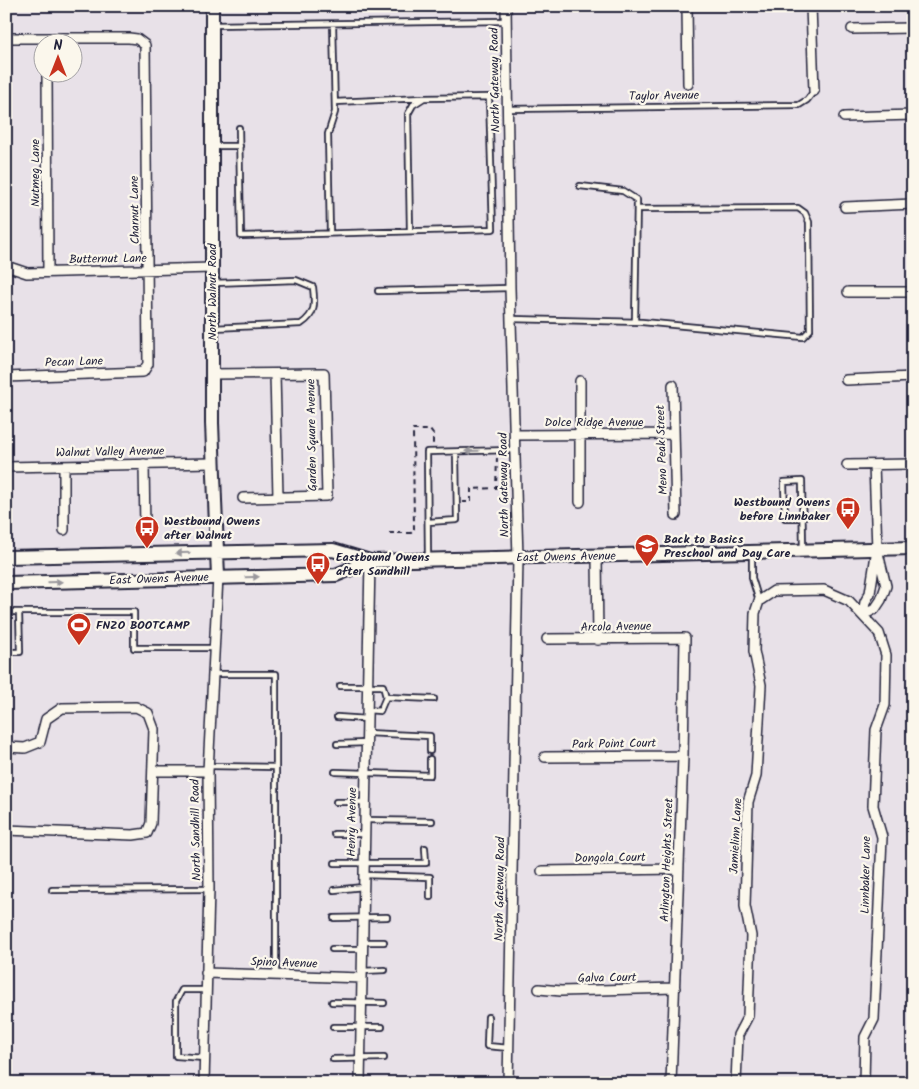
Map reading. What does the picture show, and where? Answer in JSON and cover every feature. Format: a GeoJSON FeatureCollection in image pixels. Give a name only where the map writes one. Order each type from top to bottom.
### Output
{"type":"FeatureCollection","features":[{"type":"Feature","properties":{"kind":"main road","name":"North Walnut Road"},"geometry":{"type":"LineString","coordinates":[[212,6],[212,374],[213,463],[218,577]]}},
{"type":"Feature","properties":{"kind":"main road","name":"East Owens Avenue"},"geometry":{"type":"LineString","coordinates":[[6,557],[333,550],[370,561],[913,548]]}},
{"type":"Feature","properties":{"kind":"main road","name":"East Owens Avenue"},"geometry":{"type":"LineString","coordinates":[[6,583],[336,575],[370,561]]}},
{"type":"Feature","properties":{"kind":"street","name":"North Gateway Road"},"geometry":{"type":"LineString","coordinates":[[506,6],[510,288],[518,558],[508,1083]]}},
{"type":"Feature","properties":{"kind":"street"},"geometry":{"type":"LineString","coordinates":[[687,6],[688,84]]}},
{"type":"Feature","properties":{"kind":"street"},"geometry":{"type":"LineString","coordinates":[[811,6],[814,90]]}},
{"type":"Feature","properties":{"kind":"street"},"geometry":{"type":"LineString","coordinates":[[852,29],[913,28]]}},
{"type":"Feature","properties":{"kind":"street"},"geometry":{"type":"LineString","coordinates":[[6,38],[32,39]]}},
{"type":"Feature","properties":{"kind":"street","name":"Charnut Lane"},"geometry":{"type":"LineString","coordinates":[[82,39],[129,38],[137,40],[144,45],[149,270],[148,364],[143,372]]}},
{"type":"Feature","properties":{"kind":"street","name":"Nutmeg Lane"},"geometry":{"type":"LineString","coordinates":[[47,82],[48,272]]}},
{"type":"Feature","properties":{"kind":"street"},"geometry":{"type":"LineString","coordinates":[[844,117],[913,115]]}},
{"type":"Feature","properties":{"kind":"street"},"geometry":{"type":"LineString","coordinates":[[845,206],[913,204]]}},
{"type":"Feature","properties":{"kind":"street","name":"Butternut Lane"},"geometry":{"type":"LineString","coordinates":[[6,266],[27,273],[212,268]]}},
{"type":"Feature","properties":{"kind":"street"},"geometry":{"type":"LineString","coordinates":[[848,292],[913,292]]}},
{"type":"Feature","properties":{"kind":"street","name":"Pecan Lane"},"geometry":{"type":"LineString","coordinates":[[6,377],[143,372]]}},
{"type":"Feature","properties":{"kind":"street","name":"Garden Square Avenue"},"geometry":{"type":"LineString","coordinates":[[212,374],[324,373],[327,496],[243,498]]}},
{"type":"Feature","properties":{"kind":"street"},"geometry":{"type":"LineString","coordinates":[[275,374],[278,497]]}},
{"type":"Feature","properties":{"kind":"street"},"geometry":{"type":"LineString","coordinates":[[846,380],[913,377]]}},
{"type":"Feature","properties":{"kind":"street"},"geometry":{"type":"LineString","coordinates":[[580,381],[580,502]]}},
{"type":"Feature","properties":{"kind":"street","name":"Meno Peak Street"},"geometry":{"type":"LineString","coordinates":[[673,385],[676,515]]}},
{"type":"Feature","properties":{"kind":"street","name":"Dolce Ridge Avenue"},"geometry":{"type":"LineString","coordinates":[[515,435],[673,434]]}},
{"type":"Feature","properties":{"kind":"street","name":"Walnut Valley Avenue"},"geometry":{"type":"LineString","coordinates":[[6,467],[213,463]]}},
{"type":"Feature","properties":{"kind":"street"},"geometry":{"type":"LineString","coordinates":[[144,464],[145,529]]}},
{"type":"Feature","properties":{"kind":"street"},"geometry":{"type":"LineString","coordinates":[[847,465],[913,464]]}},
{"type":"Feature","properties":{"kind":"street"},"geometry":{"type":"LineString","coordinates":[[874,465],[877,549],[870,593],[864,602],[863,615],[875,610],[882,600],[886,586],[877,549]]}},
{"type":"Feature","properties":{"kind":"street"},"geometry":{"type":"LineString","coordinates":[[64,466],[64,530]]}},
{"type":"Feature","properties":{"kind":"street"},"geometry":{"type":"LineString","coordinates":[[597,556],[598,640]]}},
{"type":"Feature","properties":{"kind":"street","name":"Henry Avenue"},"geometry":{"type":"LineString","coordinates":[[360,1083],[370,561]]}},
{"type":"Feature","properties":{"kind":"street","name":"North Sandhill Road"},"geometry":{"type":"LineString","coordinates":[[204,1083],[209,889],[208,768],[218,577]]}},
{"type":"Feature","properties":{"kind":"street","name":"Linnbaker Lane"},"geometry":{"type":"LineString","coordinates":[[759,601],[774,590],[824,590],[849,601],[880,633],[886,656],[885,705],[876,730],[873,806],[882,837],[874,1019],[865,1037],[864,1083]]}},
{"type":"Feature","properties":{"kind":"street","name":"Jamielinn Lane"},"geometry":{"type":"LineString","coordinates":[[736,1083],[738,1035],[748,1016],[751,932],[745,906],[746,868],[748,802],[756,776],[761,686],[754,651],[755,613],[759,601]]}},
{"type":"Feature","properties":{"kind":"street","name":"Arcola Avenue"},"geometry":{"type":"LineString","coordinates":[[547,640],[685,638]]}},
{"type":"Feature","properties":{"kind":"street","name":"Arlington Heights Street"},"geometry":{"type":"LineString","coordinates":[[670,1083],[683,756],[685,638]]}},
{"type":"Feature","properties":{"kind":"street"},"geometry":{"type":"LineString","coordinates":[[6,747],[25,748],[40,742],[46,719],[62,708],[136,707],[148,712],[152,720],[154,771],[152,822],[147,833],[133,835],[6,830]]}},
{"type":"Feature","properties":{"kind":"street","name":"Park Point Court"},"geometry":{"type":"LineString","coordinates":[[545,757],[683,756]]}},
{"type":"Feature","properties":{"kind":"street"},"geometry":{"type":"LineString","coordinates":[[154,771],[208,768]]}},
{"type":"Feature","properties":{"kind":"street","name":"Dongola Court"},"geometry":{"type":"LineString","coordinates":[[542,871],[679,869]]}},
{"type":"Feature","properties":{"kind":"street","name":"Spino Avenue"},"geometry":{"type":"LineString","coordinates":[[206,973],[276,975],[362,974]]}},
{"type":"Feature","properties":{"kind":"street","name":"Galva Court"},"geometry":{"type":"LineString","coordinates":[[539,989],[561,991],[675,988]]}},
{"type":"Feature","properties":{"kind":"lane"},"geometry":{"type":"LineString","coordinates":[[212,25],[506,21]]}},
{"type":"Feature","properties":{"kind":"lane"},"geometry":{"type":"LineString","coordinates":[[330,233],[328,134],[335,112],[333,24]]}},
{"type":"Feature","properties":{"kind":"lane","name":"Taylor Avenue"},"geometry":{"type":"LineString","coordinates":[[508,109],[799,105],[807,100],[814,90]]}},
{"type":"Feature","properties":{"kind":"lane"},"geometry":{"type":"LineString","coordinates":[[239,128],[241,236],[493,229],[489,97],[335,102]]}},
{"type":"Feature","properties":{"kind":"lane"},"geometry":{"type":"LineString","coordinates":[[410,231],[408,114],[413,105],[424,98]]}},
{"type":"Feature","properties":{"kind":"lane"},"geometry":{"type":"LineString","coordinates":[[212,146],[240,146]]}},
{"type":"Feature","properties":{"kind":"lane"},"geometry":{"type":"LineString","coordinates":[[580,186],[623,191],[637,200],[635,321]]}},
{"type":"Feature","properties":{"kind":"lane"},"geometry":{"type":"LineString","coordinates":[[511,319],[635,321],[802,337],[810,330],[809,222],[805,214],[798,208],[636,209]]}},
{"type":"Feature","properties":{"kind":"lane"},"geometry":{"type":"LineString","coordinates":[[212,284],[296,280],[313,287],[315,307],[310,318],[300,324],[212,328]]}},
{"type":"Feature","properties":{"kind":"lane"},"geometry":{"type":"LineString","coordinates":[[378,291],[510,288]]}},
{"type":"Feature","properties":{"kind":"lane"},"geometry":{"type":"LineString","coordinates":[[428,560],[427,452],[516,450]]}},
{"type":"Feature","properties":{"kind":"lane"},"geometry":{"type":"LineString","coordinates":[[428,522],[457,520],[456,452]]}},
{"type":"Feature","properties":{"kind":"lane"},"geometry":{"type":"LineString","coordinates":[[803,518],[786,518],[784,482],[802,482],[803,518],[803,551]]}},
{"type":"Feature","properties":{"kind":"lane"},"geometry":{"type":"LineString","coordinates":[[752,552],[752,578],[759,601]]}},
{"type":"Feature","properties":{"kind":"lane"},"geometry":{"type":"LineString","coordinates":[[870,593],[882,600]]}},
{"type":"Feature","properties":{"kind":"lane"},"geometry":{"type":"LineString","coordinates":[[6,612],[134,612],[134,648],[213,648]]}},
{"type":"Feature","properties":{"kind":"lane"},"geometry":{"type":"LineString","coordinates":[[6,652],[20,652],[19,612]]}},
{"type":"Feature","properties":{"kind":"lane"},"geometry":{"type":"LineString","coordinates":[[212,674],[276,674],[276,975]]}},
{"type":"Feature","properties":{"kind":"lane"},"geometry":{"type":"LineString","coordinates":[[337,717],[367,715],[380,711],[386,698],[383,686],[368,684],[340,686]]}},
{"type":"Feature","properties":{"kind":"lane"},"geometry":{"type":"LineString","coordinates":[[386,698],[434,699]]}},
{"type":"Feature","properties":{"kind":"lane"},"geometry":{"type":"LineString","coordinates":[[367,733],[430,736],[430,751]]}},
{"type":"Feature","properties":{"kind":"lane"},"geometry":{"type":"LineString","coordinates":[[337,744],[366,743]]}},
{"type":"Feature","properties":{"kind":"lane"},"geometry":{"type":"LineString","coordinates":[[335,772],[430,775],[430,759]]}},
{"type":"Feature","properties":{"kind":"lane"},"geometry":{"type":"LineString","coordinates":[[208,768],[276,767]]}},
{"type":"Feature","properties":{"kind":"lane"},"geometry":{"type":"LineString","coordinates":[[336,802],[365,802]]}},
{"type":"Feature","properties":{"kind":"lane"},"geometry":{"type":"LineString","coordinates":[[365,820],[432,821]]}},
{"type":"Feature","properties":{"kind":"lane"},"geometry":{"type":"LineString","coordinates":[[334,834],[364,834]]}},
{"type":"Feature","properties":{"kind":"lane"},"geometry":{"type":"LineString","coordinates":[[335,863],[426,863],[425,848]]}},
{"type":"Feature","properties":{"kind":"lane"},"geometry":{"type":"LineString","coordinates":[[364,875],[430,877],[430,897]]}},
{"type":"Feature","properties":{"kind":"lane"},"geometry":{"type":"LineString","coordinates":[[334,890],[364,887]]}},
{"type":"Feature","properties":{"kind":"lane"},"geometry":{"type":"LineString","coordinates":[[52,890],[209,889]]}},
{"type":"Feature","properties":{"kind":"lane"},"geometry":{"type":"LineString","coordinates":[[334,918],[387,917]]}},
{"type":"Feature","properties":{"kind":"lane"},"geometry":{"type":"LineString","coordinates":[[332,949],[384,942]]}},
{"type":"Feature","properties":{"kind":"lane"},"geometry":{"type":"LineString","coordinates":[[362,974],[385,970]]}},
{"type":"Feature","properties":{"kind":"lane"},"geometry":{"type":"LineString","coordinates":[[205,1058],[176,1056],[176,1001],[182,990],[206,990]]}},
{"type":"Feature","properties":{"kind":"lane"},"geometry":{"type":"LineString","coordinates":[[332,1002],[384,1002]]}},
{"type":"Feature","properties":{"kind":"lane"},"geometry":{"type":"LineString","coordinates":[[488,1017],[487,1046],[510,1048]]}},
{"type":"Feature","properties":{"kind":"lane"},"geometry":{"type":"LineString","coordinates":[[333,1028],[382,1027]]}},
{"type":"Feature","properties":{"kind":"lane"},"geometry":{"type":"LineString","coordinates":[[333,1059],[384,1058]]}},
{"type":"Feature","properties":{"kind":"path"},"geometry":{"type":"LineString","coordinates":[[389,533],[411,533],[414,530],[413,430],[430,430],[433,434],[433,452]]}},
{"type":"Feature","properties":{"kind":"path"},"geometry":{"type":"LineString","coordinates":[[457,502],[471,502],[471,489],[496,488],[498,459],[496,450]]}},
{"type":"Feature","properties":{"kind":"waterway"},"geometry":{"type":"LineString","coordinates":[[6,1075],[11,1083]]}},
{"type":"Feature","properties":{"kind":"place","name":"Westbound Owens before Linnbaker"},"geometry":{"type":"Point","coordinates":[848,530]}},
{"type":"Feature","properties":{"kind":"place","name":"Westbound Owens after Walnut"},"geometry":{"type":"Point","coordinates":[147,549]}},
{"type":"Feature","properties":{"kind":"place","name":"Back to Basics Preschool and Day Care"},"geometry":{"type":"Point","coordinates":[647,567]}},
{"type":"Feature","properties":{"kind":"place","name":"Eastbound Owens after Sandhill"},"geometry":{"type":"Point","coordinates":[318,585]}},
{"type":"Feature","properties":{"kind":"place","name":"FNZO BOOTCAMP"},"geometry":{"type":"Point","coordinates":[79,646]}}]}
